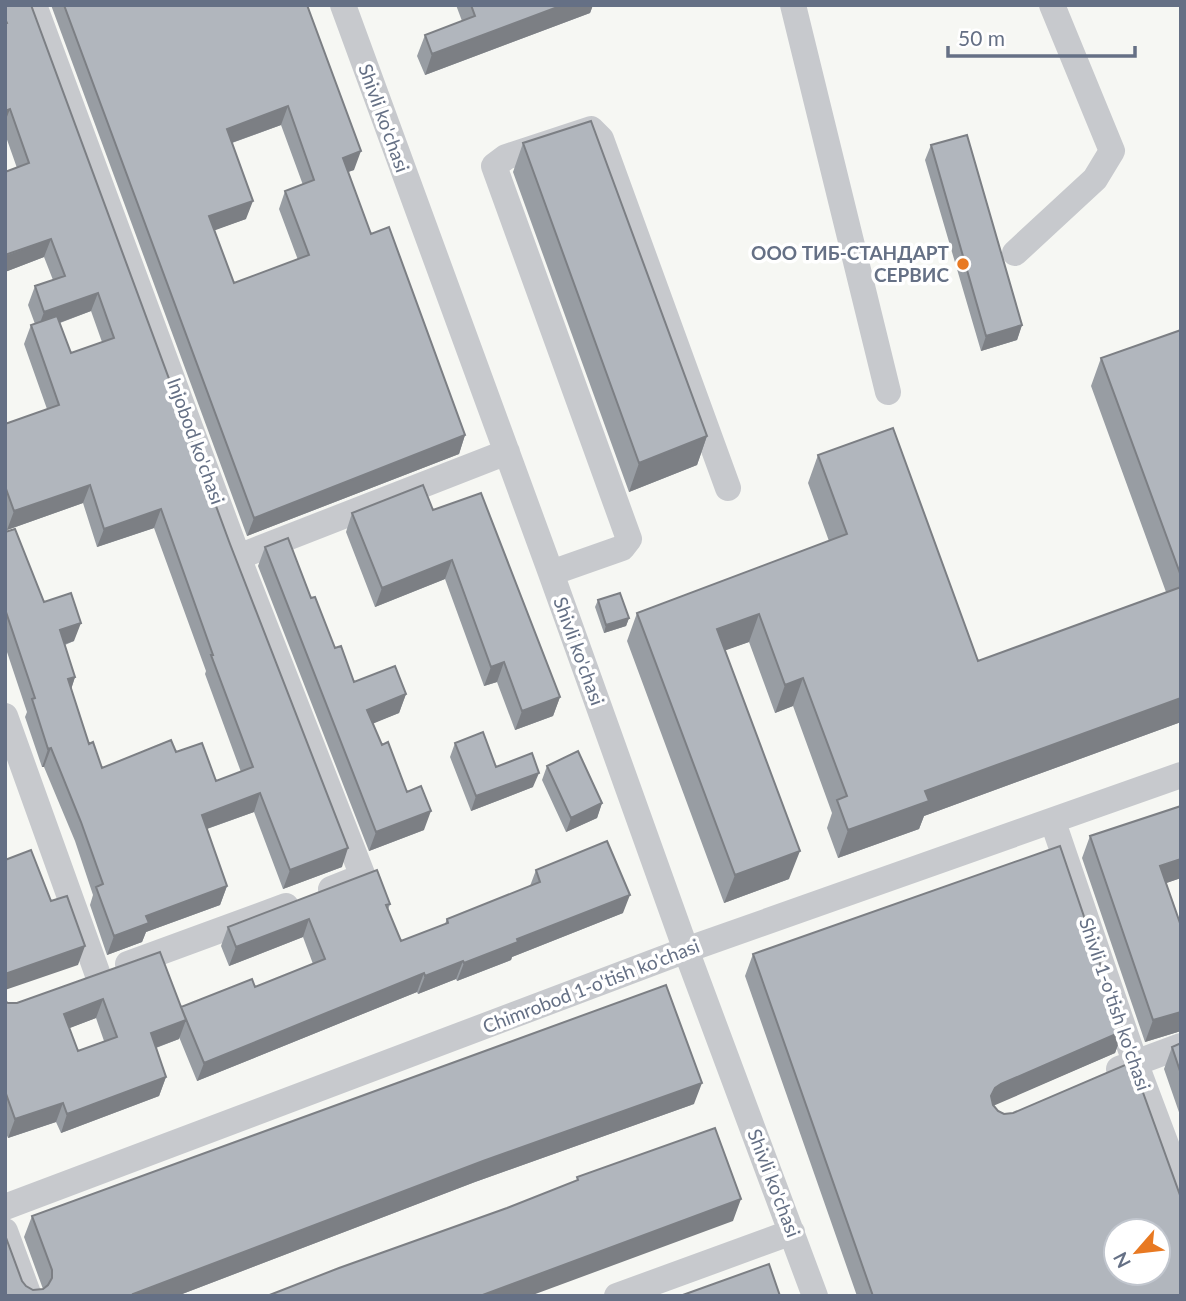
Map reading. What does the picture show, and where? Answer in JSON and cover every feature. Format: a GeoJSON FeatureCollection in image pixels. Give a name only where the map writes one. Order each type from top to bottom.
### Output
{"type":"FeatureCollection","features":[{"type":"Feature","properties":{"kind":"street","name":"Injobod ko'chasi"},"geometry":{"type":"LineString","coordinates":[[5,716],[87,979],[362,876],[239,556],[34,5]]}},
{"type":"Feature","properties":{"kind":"street","name":"Shivli ko'chasi"},"geometry":{"type":"LineString","coordinates":[[343,5],[686,950],[815,1296]]}},
{"type":"Feature","properties":{"kind":"street"},"geometry":{"type":"LineString","coordinates":[[793,5],[888,392]]}},
{"type":"Feature","properties":{"kind":"street"},"geometry":{"type":"LineString","coordinates":[[1016,253],[1095,179],[1112,151],[1052,5]]}},
{"type":"Feature","properties":{"kind":"street"},"geometry":{"type":"LineString","coordinates":[[551,573],[622,548],[629,539],[494,166],[506,158],[591,129],[601,139],[728,488]]}},
{"type":"Feature","properties":{"kind":"street"},"geometry":{"type":"LineString","coordinates":[[239,556],[507,452]]}},
{"type":"Feature","properties":{"kind":"street","name":"Chimrobod 1-o'tish ko'chasi"},"geometry":{"type":"LineString","coordinates":[[5,1207],[686,950],[1181,775]]}},
{"type":"Feature","properties":{"kind":"street","name":"Shivli 1-o'tish ko'chasi"},"geometry":{"type":"LineString","coordinates":[[1053,822],[1135,1062],[1181,1184]]}},
{"type":"Feature","properties":{"kind":"street"},"geometry":{"type":"LineString","coordinates":[[1098,1078],[1181,1046]]}},
{"type":"Feature","properties":{"kind":"street"},"geometry":{"type":"LineString","coordinates":[[5,1231],[29,1296]]}},
{"type":"Feature","properties":{"kind":"street"},"geometry":{"type":"LineString","coordinates":[[617,1296],[792,1232]]}},
{"type":"Feature","properties":{"kind":"building"},"geometry":{"type":"Polygon","coordinates":[[[5,5],[31,5],[230,544],[348,848],[290,870],[260,793],[202,815],[227,886],[146,916],[149,923],[114,936],[96,887],[103,884],[51,748],[48,749],[32,699],[35,698],[5,609],[5,532],[15,529],[44,602],[71,593],[81,623],[60,630],[75,677],[68,679],[89,744],[93,742],[102,768],[171,740],[176,752],[202,743],[216,781],[253,767],[161,509],[104,529],[90,485],[14,511],[5,486],[5,424],[59,405],[31,325],[57,316],[71,353],[114,338],[98,293],[44,312],[35,286],[65,276],[51,239],[5,255],[5,172],[29,163],[10,109],[5,111],[5,5]]]}},
{"type":"Feature","properties":{"kind":"building"},"geometry":{"type":"Polygon","coordinates":[[[64,5],[307,5],[361,151],[343,158],[371,234],[389,227],[465,435],[254,518],[64,5]],[[288,106],[227,129],[253,201],[209,216],[234,283],[309,255],[285,191],[314,180],[288,106]]]}},
{"type":"Feature","properties":{"kind":"building"},"geometry":{"type":"Polygon","coordinates":[[[471,5],[563,5],[432,54],[425,35],[475,16],[471,5]]]}},
{"type":"Feature","properties":{"kind":"building"},"geometry":{"type":"Polygon","coordinates":[[[591,121],[707,436],[639,463],[523,143],[591,121]]]}},
{"type":"Feature","properties":{"kind":"building"},"geometry":{"type":"Polygon","coordinates":[[[967,135],[1022,325],[986,336],[931,145],[967,135]]]}},
{"type":"Feature","properties":{"kind":"building"},"geometry":{"type":"Polygon","coordinates":[[[1181,330],[1181,576],[1101,358],[1181,330]]]}},
{"type":"Feature","properties":{"kind":"building"},"geometry":{"type":"Polygon","coordinates":[[[893,428],[978,661],[1181,587],[1181,698],[925,791],[929,801],[848,830],[837,800],[847,796],[803,678],[785,685],[759,614],[717,629],[800,851],[735,875],[637,613],[847,534],[818,455],[893,428]]]}},
{"type":"Feature","properties":{"kind":"building"},"geometry":{"type":"Polygon","coordinates":[[[423,485],[433,510],[481,493],[560,697],[522,711],[504,662],[491,667],[452,560],[382,588],[352,513],[423,485]]]}},
{"type":"Feature","properties":{"kind":"building"},"geometry":{"type":"Polygon","coordinates":[[[288,538],[311,598],[315,597],[335,648],[341,646],[354,682],[395,666],[406,694],[367,710],[382,745],[388,742],[407,792],[421,786],[431,811],[376,832],[265,547],[288,538]]]}},
{"type":"Feature","properties":{"kind":"building"},"geometry":{"type":"Polygon","coordinates":[[[620,593],[629,618],[606,625],[598,600],[620,593]]]}},
{"type":"Feature","properties":{"kind":"building"},"geometry":{"type":"Polygon","coordinates":[[[483,732],[496,767],[532,753],[539,773],[476,796],[455,743],[483,732]]]}},
{"type":"Feature","properties":{"kind":"building"},"geometry":{"type":"Polygon","coordinates":[[[578,751],[602,803],[571,818],[547,766],[578,751]]]}},
{"type":"Feature","properties":{"kind":"building"},"geometry":{"type":"Polygon","coordinates":[[[1181,806],[1181,859],[1160,866],[1181,926],[1181,1012],[1153,1020],[1090,836],[1181,806]]]}},
{"type":"Feature","properties":{"kind":"building"},"geometry":{"type":"Polygon","coordinates":[[[607,841],[630,895],[517,939],[518,942],[464,963],[463,961],[425,976],[424,973],[204,1063],[181,1007],[252,979],[255,987],[325,959],[309,919],[236,947],[228,927],[377,870],[390,904],[386,905],[401,941],[448,923],[447,919],[540,882],[536,870],[607,841]]]}},
{"type":"Feature","properties":{"kind":"building"},"geometry":{"type":"Polygon","coordinates":[[[1060,846],[1123,1031],[1001,1084],[991,1096],[993,1105],[1004,1114],[1013,1113],[1132,1062],[1181,1198],[1181,1296],[873,1296],[753,954],[1060,846]]]}},
{"type":"Feature","properties":{"kind":"building"},"geometry":{"type":"Polygon","coordinates":[[[31,850],[51,901],[67,896],[85,946],[5,974],[5,860],[31,850]]]}},
{"type":"Feature","properties":{"kind":"building"},"geometry":{"type":"Polygon","coordinates":[[[160,952],[186,1020],[151,1033],[166,1077],[67,1114],[63,1103],[15,1119],[5,1091],[5,1001],[17,1003],[160,952]],[[103,999],[64,1014],[78,1051],[117,1037],[103,999]]]}},
{"type":"Feature","properties":{"kind":"building"},"geometry":{"type":"Polygon","coordinates":[[[666,985],[702,1083],[483,1161],[133,1294],[134,1296],[5,1296],[5,1235],[26,1286],[33,1290],[43,1289],[52,1278],[52,1270],[32,1216],[666,985]]]}},
{"type":"Feature","properties":{"kind":"building"},"geometry":{"type":"Polygon","coordinates":[[[1181,1043],[1181,1074],[1172,1047],[1181,1043]]]}},
{"type":"Feature","properties":{"kind":"building"},"geometry":{"type":"Polygon","coordinates":[[[715,1128],[741,1199],[480,1296],[267,1296],[507,1208],[578,1180],[577,1177],[715,1128]]]}},
{"type":"Feature","properties":{"kind":"building"},"geometry":{"type":"Polygon","coordinates":[[[769,1264],[780,1296],[680,1296],[769,1264]]]}},
{"type":"Feature","properties":{"kind":"place","name":"ООО ТИБ-СТАНДАРТ СЕРВИС"},"geometry":{"type":"Point","coordinates":[963,264]}}]}
